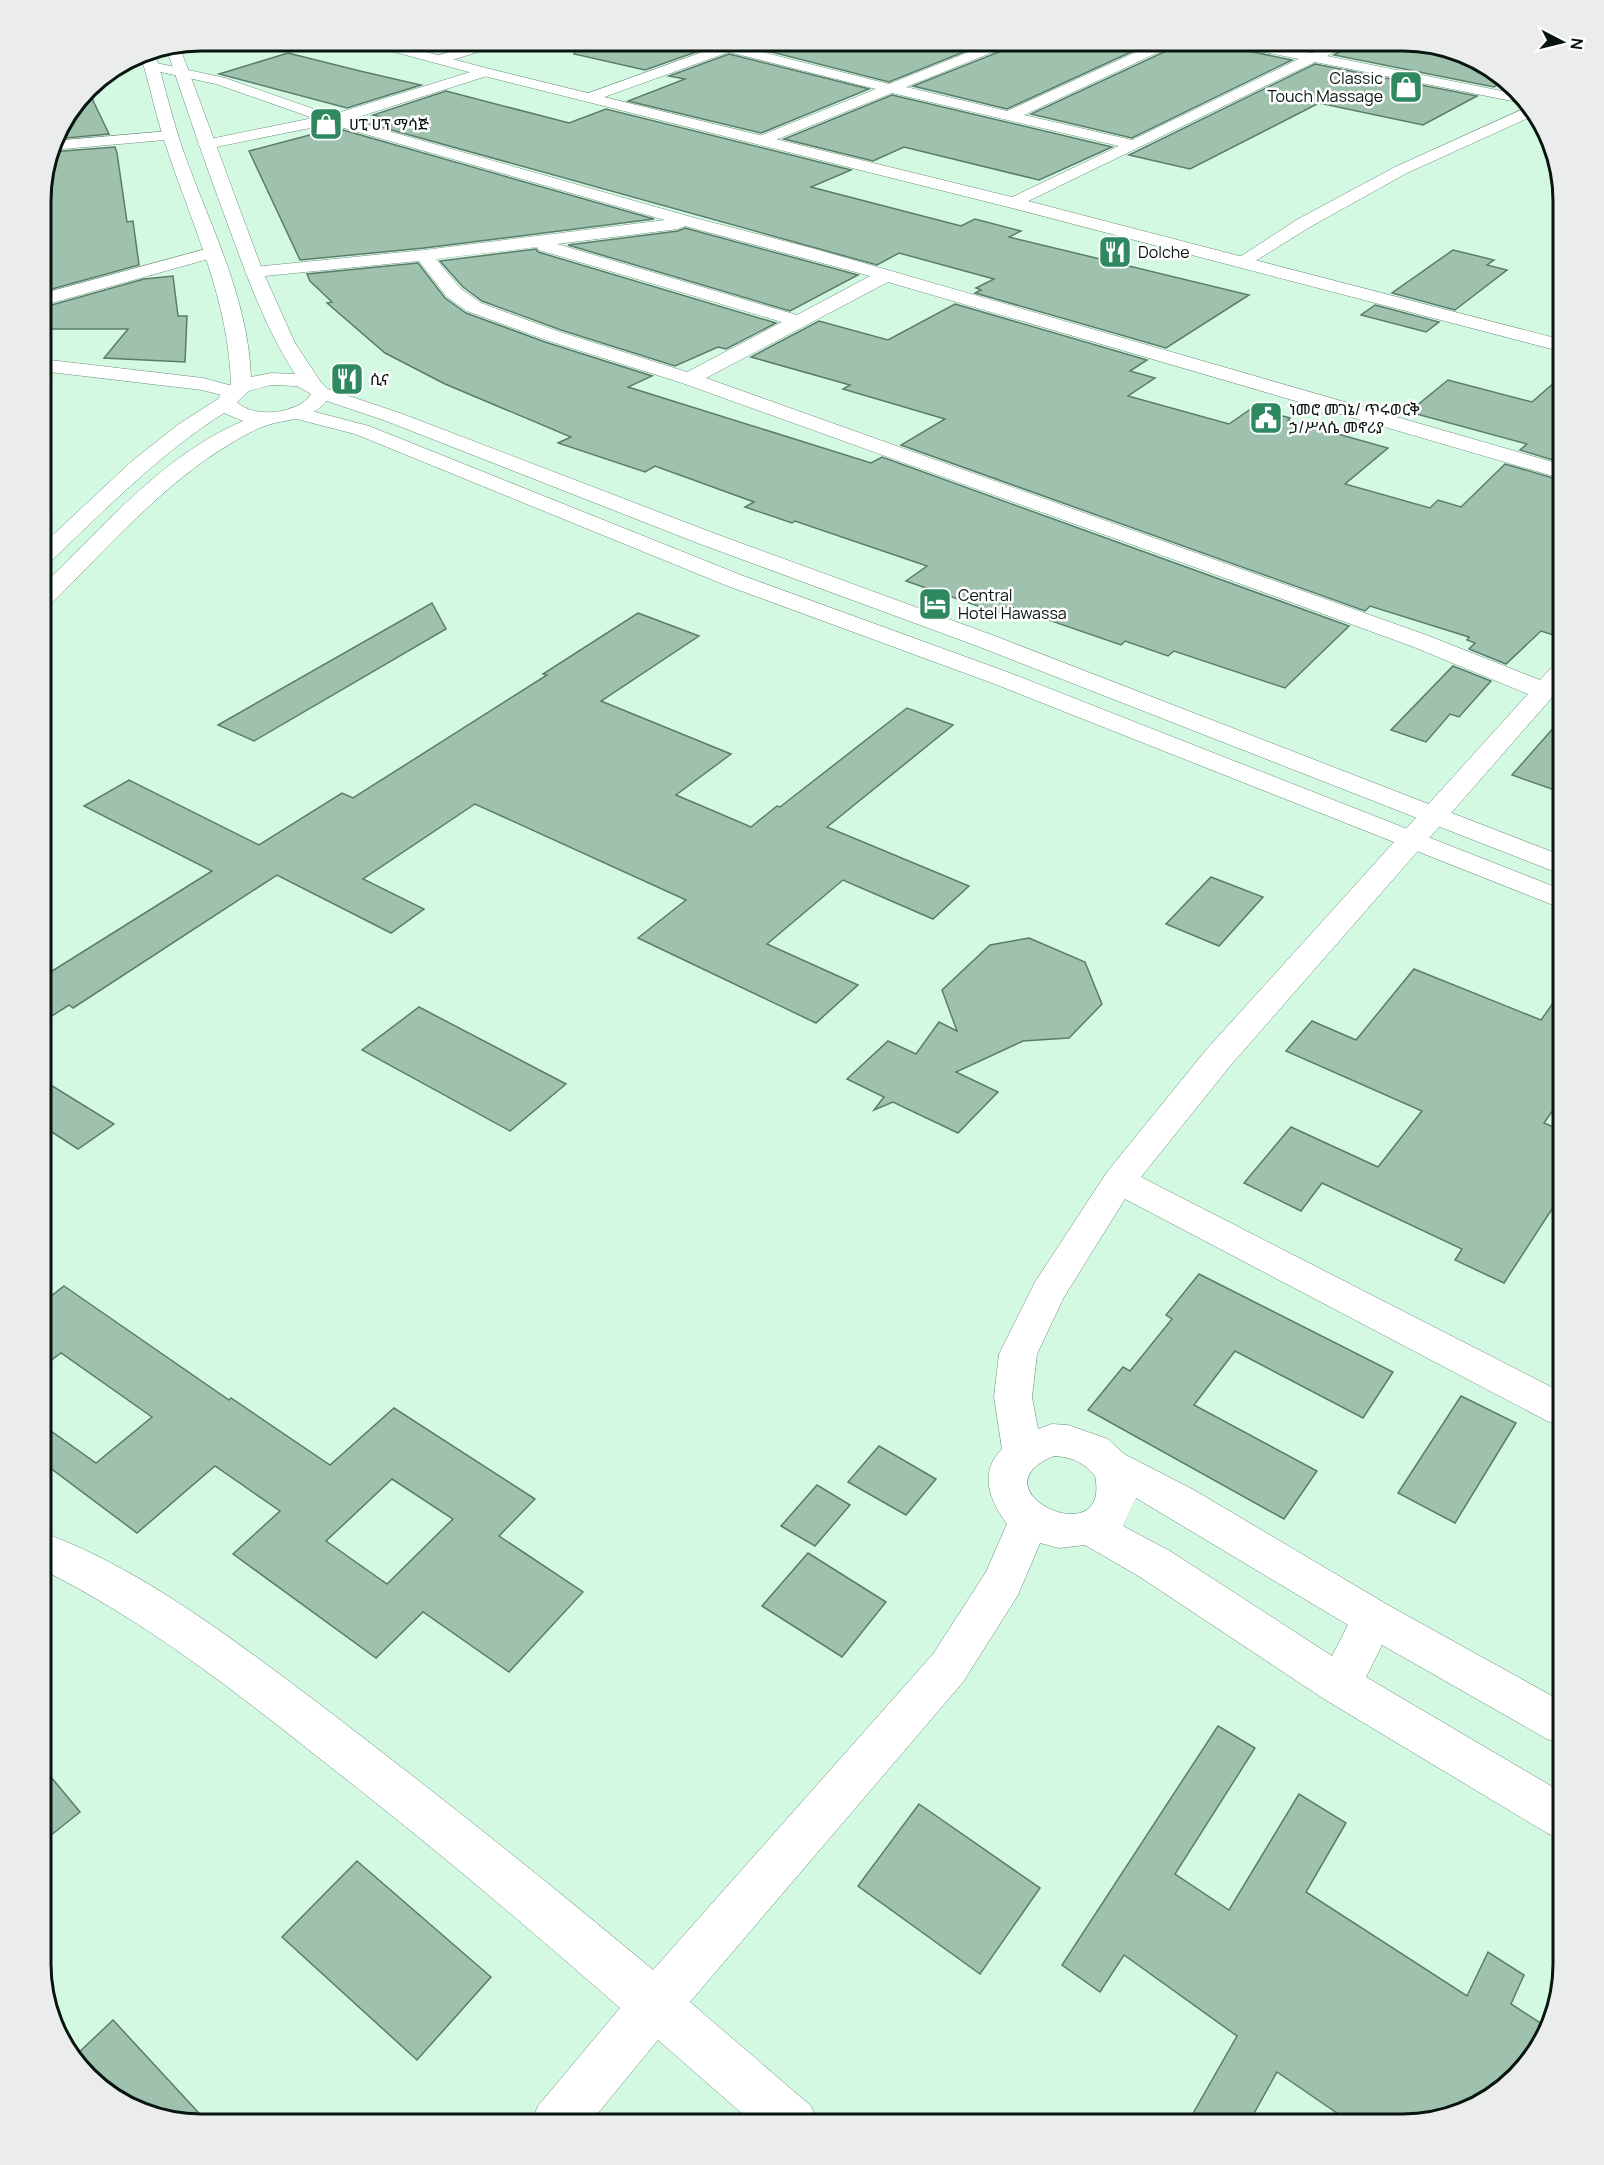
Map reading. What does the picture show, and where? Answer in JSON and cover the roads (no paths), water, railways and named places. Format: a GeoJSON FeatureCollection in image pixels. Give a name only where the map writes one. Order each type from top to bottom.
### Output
{"type":"FeatureCollection","features":[{"type":"Feature","properties":{"kind":"street"},"geometry":{"type":"LineString","coordinates":[[411,51],[485,72],[599,93],[782,133],[1553,327]]}},
{"type":"Feature","properties":{"kind":"street"},"geometry":{"type":"LineString","coordinates":[[458,51],[763,140],[1553,343]]}},
{"type":"Feature","properties":{"kind":"street"},"geometry":{"type":"LineString","coordinates":[[441,59],[465,51]]}},
{"type":"Feature","properties":{"kind":"street"},"geometry":{"type":"LineString","coordinates":[[599,93],[716,51]]}},
{"type":"Feature","properties":{"kind":"street"},"geometry":{"type":"LineString","coordinates":[[743,51],[889,88],[1135,145]]}},
{"type":"Feature","properties":{"kind":"street"},"geometry":{"type":"LineString","coordinates":[[763,140],[983,51]]}},
{"type":"Feature","properties":{"kind":"street"},"geometry":{"type":"LineString","coordinates":[[1007,116],[1150,51]]}},
{"type":"Feature","properties":{"kind":"street"},"geometry":{"type":"LineString","coordinates":[[1280,51],[1511,97]]}},
{"type":"Feature","properties":{"kind":"street"},"geometry":{"type":"LineString","coordinates":[[1014,203],[1325,51]]}},
{"type":"Feature","properties":{"kind":"street"},"geometry":{"type":"LineString","coordinates":[[149,60],[170,136],[222,277],[240,350],[233,394],[235,412],[256,417],[297,413],[316,404],[317,388],[285,343],[254,272],[175,53]]}},
{"type":"Feature","properties":{"kind":"street"},"geometry":{"type":"LineString","coordinates":[[151,60],[182,73],[220,81],[329,119],[689,222],[736,233],[1553,469]]}},
{"type":"Feature","properties":{"kind":"street"},"geometry":{"type":"LineString","coordinates":[[207,144],[364,111],[485,72]]}},
{"type":"Feature","properties":{"kind":"street"},"geometry":{"type":"LineString","coordinates":[[1241,262],[1401,170],[1525,114]]}},
{"type":"Feature","properties":{"kind":"street"},"geometry":{"type":"LineString","coordinates":[[62,145],[170,136]]}},
{"type":"Feature","properties":{"kind":"street"},"geometry":{"type":"LineString","coordinates":[[254,272],[424,255],[689,222]]}},
{"type":"Feature","properties":{"kind":"street"},"geometry":{"type":"LineString","coordinates":[[532,242],[798,321]]}},
{"type":"Feature","properties":{"kind":"street"},"geometry":{"type":"LineString","coordinates":[[51,297],[213,252]]}},
{"type":"Feature","properties":{"kind":"street"},"geometry":{"type":"LineString","coordinates":[[424,255],[454,293],[474,307],[553,336],[689,379],[1194,559],[1420,641],[1544,691]]}},
{"type":"Feature","properties":{"kind":"street"},"geometry":{"type":"LineString","coordinates":[[689,379],[885,276]]}},
{"type":"Feature","properties":{"kind":"street"},"geometry":{"type":"LineString","coordinates":[[51,366],[203,384],[233,394]]}},
{"type":"Feature","properties":{"kind":"street"},"geometry":{"type":"LineString","coordinates":[[51,549],[155,453],[186,428],[233,394],[278,378],[317,388],[708,539],[997,645],[1553,862]]}},
{"type":"Feature","properties":{"kind":"street"},"geometry":{"type":"LineString","coordinates":[[297,413],[362,430],[733,580],[1000,678],[1553,896]]}},
{"type":"Feature","properties":{"kind":"street"},"geometry":{"type":"LineString","coordinates":[[51,590],[132,509],[180,468],[227,436],[270,417]]}},
{"type":"Feature","properties":{"kind":"street"},"geometry":{"type":"LineString","coordinates":[[1022,1450],[1013,1397],[1018,1353],[1048,1292],[1119,1181],[1218,1058],[1414,841],[1553,681]]}},
{"type":"Feature","properties":{"kind":"street"},"geometry":{"type":"LineString","coordinates":[[1119,1181],[1553,1406]]}},
{"type":"Feature","properties":{"kind":"street"},"geometry":{"type":"LineString","coordinates":[[1111,1466],[1117,1480],[1119,1494],[1114,1508],[1104,1520],[1075,1532],[1058,1531],[1029,1520],[1016,1508],[1008,1492],[1006,1477],[1011,1463],[1022,1450],[1036,1443],[1052,1440],[1085,1445],[1111,1466],[1180,1502],[1373,1618],[1553,1719]]}},
{"type":"Feature","properties":{"kind":"street"},"geometry":{"type":"LineString","coordinates":[[564,2114],[655,2005],[948,1668],[1003,1582],[1029,1520]]}},
{"type":"Feature","properties":{"kind":"street"},"geometry":{"type":"LineString","coordinates":[[1089,1527],[1155,1564],[1340,1685],[1553,1812]]}},
{"type":"Feature","properties":{"kind":"street"},"geometry":{"type":"LineString","coordinates":[[51,1555],[78,1567],[170,1620],[252,1679],[408,1799],[655,2005],[781,2114]]}},
{"type":"Feature","properties":{"kind":"street"},"geometry":{"type":"LineString","coordinates":[[1340,1685],[1373,1618]]}},
{"type":"Feature","properties":{"kind":"place","name":"Classic Touch Massage"},"geometry":{"type":"Point","coordinates":[1406,87]}},
{"type":"Feature","properties":{"kind":"place","name":"ሀፒ ሀፕ ማሳጅ"},"geometry":{"type":"Point","coordinates":[326,124]}},
{"type":"Feature","properties":{"kind":"place","name":"Dolche"},"geometry":{"type":"Point","coordinates":[1115,252]}},
{"type":"Feature","properties":{"kind":"place","name":"ሲና"},"geometry":{"type":"Point","coordinates":[347,379]}},
{"type":"Feature","properties":{"kind":"place","name":"ነመሮ መገኔ/ ጥሩወርቅ ኃ/ሥላሴ መኖሪያ"},"geometry":{"type":"Point","coordinates":[1266,418]}},
{"type":"Feature","properties":{"kind":"place","name":"Central Hotel Hawassa"},"geometry":{"type":"Point","coordinates":[935,604]}}]}
